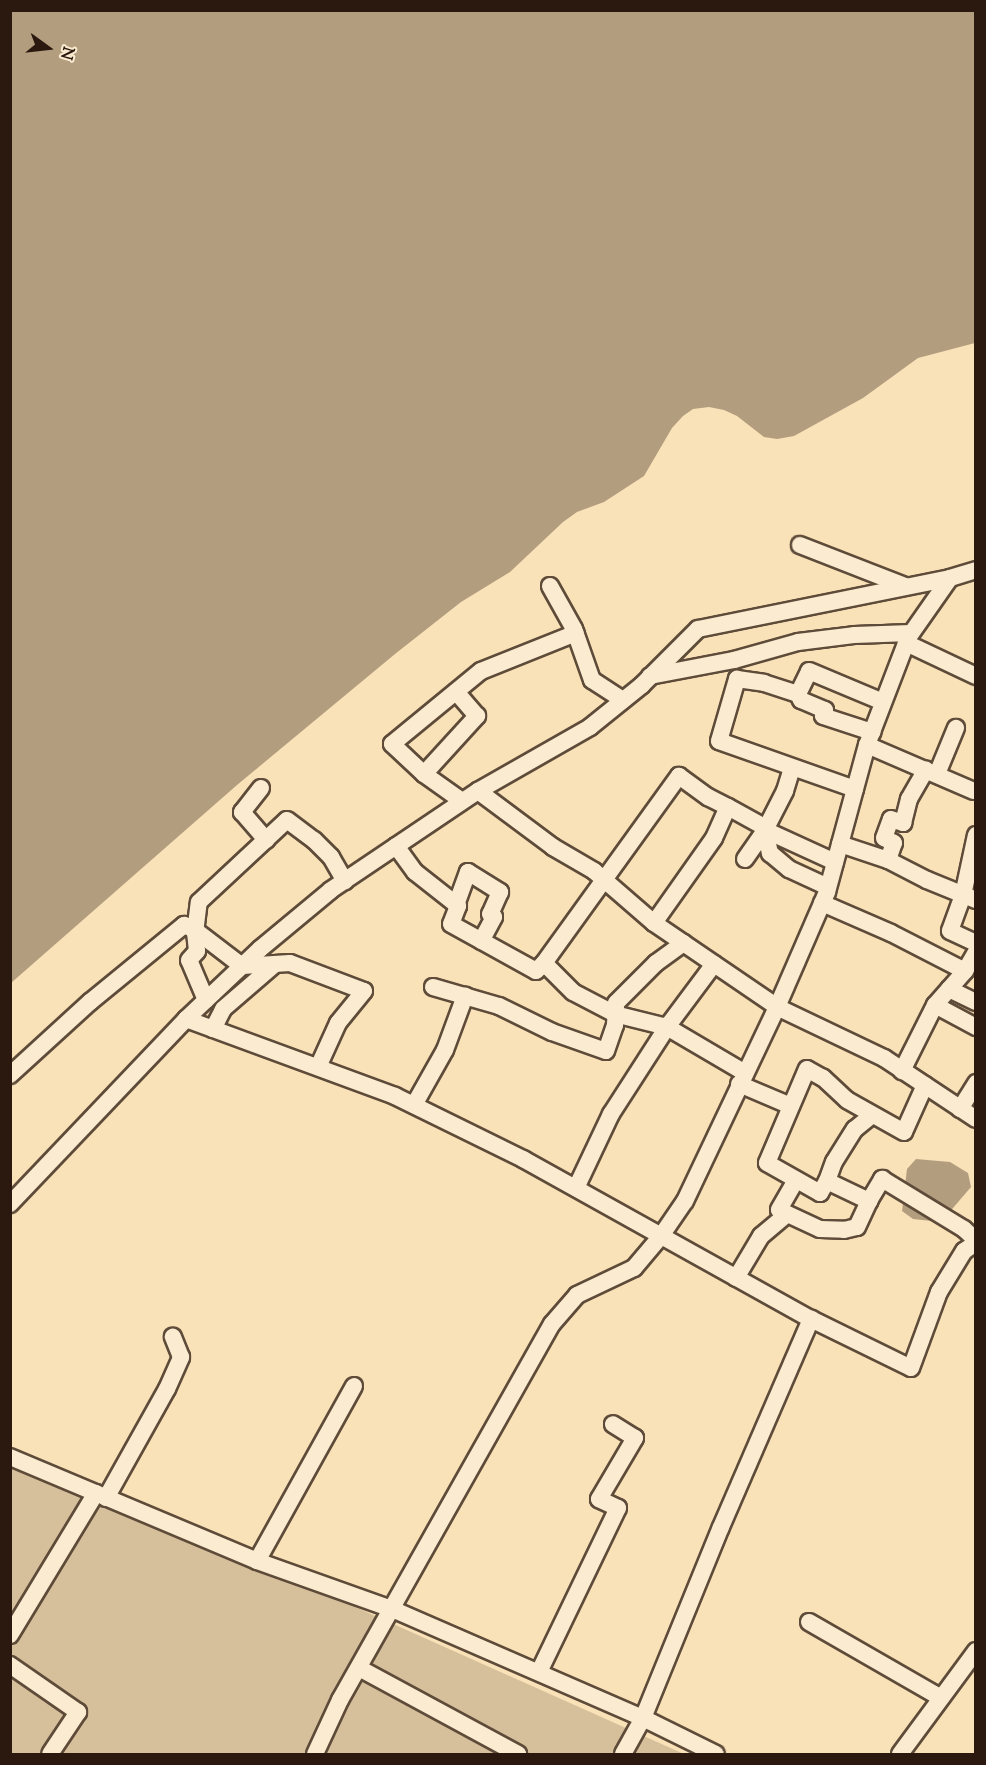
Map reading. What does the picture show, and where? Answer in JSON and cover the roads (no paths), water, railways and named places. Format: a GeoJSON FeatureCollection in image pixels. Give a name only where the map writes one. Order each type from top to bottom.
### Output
{"type":"FeatureCollection","features":[{"type":"Feature","properties":{"kind":"street"},"geometry":{"type":"LineString","coordinates":[[800,545],[906,587]]}},
{"type":"Feature","properties":{"kind":"street"},"geometry":{"type":"LineString","coordinates":[[10,1204],[186,1019],[242,966],[345,881],[462,801],[590,727],[651,676],[698,628],[950,578],[975,570]]}},
{"type":"Feature","properties":{"kind":"street"},"geometry":{"type":"LineString","coordinates":[[315,1755],[340,1700],[552,1324],[577,1295],[634,1268],[661,1236],[685,1201],[777,1007],[825,895],[870,739],[908,638],[950,578]]}},
{"type":"Feature","properties":{"kind":"street"},"geometry":{"type":"LineString","coordinates":[[550,586],[563,605],[576,633],[592,680],[623,700]]}},
{"type":"Feature","properties":{"kind":"street"},"geometry":{"type":"LineString","coordinates":[[462,801],[424,774],[392,744],[481,671],[576,633]]}},
{"type":"Feature","properties":{"kind":"street"},"geometry":{"type":"LineString","coordinates":[[651,676],[734,660],[798,642],[854,635],[908,638],[975,676]]}},
{"type":"Feature","properties":{"kind":"street"},"geometry":{"type":"LineString","coordinates":[[798,694],[809,671],[883,702]]}},
{"type":"Feature","properties":{"kind":"street"},"geometry":{"type":"LineString","coordinates":[[855,789],[719,741],[738,679],[764,683],[798,694],[801,700],[825,710],[824,716],[932,772],[975,790]]}},
{"type":"Feature","properties":{"kind":"street"},"geometry":{"type":"LineString","coordinates":[[424,774],[477,716],[456,692]]}},
{"type":"Feature","properties":{"kind":"street"},"geometry":{"type":"LineString","coordinates":[[888,860],[894,843],[884,838],[891,819],[903,823],[909,799],[932,772],[956,728]]}},
{"type":"Feature","properties":{"kind":"street"},"geometry":{"type":"LineString","coordinates":[[746,859],[785,790],[792,768]]}},
{"type":"Feature","properties":{"kind":"street"},"geometry":{"type":"LineString","coordinates":[[481,941],[494,916],[490,914],[500,892],[468,872],[451,924],[481,941],[537,971],[679,777],[708,797],[765,829],[835,862]]}},
{"type":"Feature","properties":{"kind":"street"},"geometry":{"type":"LineString","coordinates":[[261,788],[242,812],[266,840]]}},
{"type":"Feature","properties":{"kind":"street"},"geometry":{"type":"LineString","coordinates":[[478,791],[553,847],[604,879],[654,923],[777,1007],[884,1058],[975,1119]]}},
{"type":"Feature","properties":{"kind":"street"},"geometry":{"type":"LineString","coordinates":[[654,923],[714,838],[728,807]]}},
{"type":"Feature","properties":{"kind":"street"},"geometry":{"type":"LineString","coordinates":[[206,1000],[189,960],[197,951],[195,930],[199,902],[287,820],[314,840],[331,857],[345,881]]}},
{"type":"Feature","properties":{"kind":"street"},"geometry":{"type":"LineString","coordinates":[[765,829],[770,853],[825,895],[891,933],[965,971]]}},
{"type":"Feature","properties":{"kind":"street"},"geometry":{"type":"LineString","coordinates":[[975,835],[969,897],[950,931],[975,943]]}},
{"type":"Feature","properties":{"kind":"street"},"geometry":{"type":"LineString","coordinates":[[840,844],[888,860],[927,880],[969,897]]}},
{"type":"Feature","properties":{"kind":"street"},"geometry":{"type":"LineString","coordinates":[[396,846],[415,872],[456,905]]}},
{"type":"Feature","properties":{"kind":"street"},"geometry":{"type":"LineString","coordinates":[[10,1075],[90,1002],[184,925],[195,930],[242,966],[290,963],[363,991],[338,1023],[318,1068]]}},
{"type":"Feature","properties":{"kind":"street"},"geometry":{"type":"LineString","coordinates":[[433,987],[500,1006],[552,1032],[606,1051],[615,1025],[616,1003],[656,963],[684,943]]}},
{"type":"Feature","properties":{"kind":"street"},"geometry":{"type":"LineString","coordinates":[[902,1071],[935,1005],[965,971],[975,952]]}},
{"type":"Feature","properties":{"kind":"street"},"geometry":{"type":"LineString","coordinates":[[544,963],[573,992],[615,1014],[668,1026],[742,1078],[791,1106]]}},
{"type":"Feature","properties":{"kind":"street"},"geometry":{"type":"LineString","coordinates":[[576,1188],[611,1114],[668,1026],[714,964]]}},
{"type":"Feature","properties":{"kind":"street"},"geometry":{"type":"LineString","coordinates":[[213,1029],[223,1009],[274,965]]}},
{"type":"Feature","properties":{"kind":"street"},"geometry":{"type":"LineString","coordinates":[[949,989],[975,1002]]}},
{"type":"Feature","properties":{"kind":"street"},"geometry":{"type":"LineString","coordinates":[[414,1105],[445,1050],[465,996]]}},
{"type":"Feature","properties":{"kind":"street"},"geometry":{"type":"LineString","coordinates":[[935,1005],[973,1020]]}},
{"type":"Feature","properties":{"kind":"street"},"geometry":{"type":"LineString","coordinates":[[186,1019],[414,1105],[576,1188],[811,1319],[911,1368],[939,1292],[964,1251],[975,1242],[964,1229],[882,1179],[857,1227],[844,1230],[820,1229],[779,1210],[796,1180]]}},
{"type":"Feature","properties":{"kind":"street"},"geometry":{"type":"LineString","coordinates":[[872,1115],[855,1129],[834,1162],[820,1193],[766,1163],[807,1069],[823,1078],[848,1100],[904,1132],[925,1085]]}},
{"type":"Feature","properties":{"kind":"street"},"geometry":{"type":"LineString","coordinates":[[960,1109],[975,1083]]}},
{"type":"Feature","properties":{"kind":"street"},"geometry":{"type":"LineString","coordinates":[[827,1180],[869,1201]]}},
{"type":"Feature","properties":{"kind":"street"},"geometry":{"type":"LineString","coordinates":[[736,1278],[761,1236],[787,1214]]}},
{"type":"Feature","properties":{"kind":"street"},"geometry":{"type":"LineString","coordinates":[[623,1755],[643,1718],[721,1527],[811,1319]]}},
{"type":"Feature","properties":{"kind":"street"},"geometry":{"type":"LineString","coordinates":[[10,1635],[167,1389],[181,1357],[173,1337]]}},
{"type":"Feature","properties":{"kind":"street"},"geometry":{"type":"LineString","coordinates":[[257,1561],[354,1386]]}},
{"type":"Feature","properties":{"kind":"street"},"geometry":{"type":"LineString","coordinates":[[538,1672],[618,1508],[599,1498],[635,1438],[613,1424]]}},
{"type":"Feature","properties":{"kind":"street"},"geometry":{"type":"LineString","coordinates":[[10,1457],[257,1561],[392,1609],[643,1718],[716,1755]]}},
{"type":"Feature","properties":{"kind":"street"},"geometry":{"type":"LineString","coordinates":[[809,1622],[941,1698]]}},
{"type":"Feature","properties":{"kind":"street"},"geometry":{"type":"LineString","coordinates":[[900,1755],[975,1651]]}},
{"type":"Feature","properties":{"kind":"street"},"geometry":{"type":"LineString","coordinates":[[10,1665],[78,1712],[50,1755]]}},
{"type":"Feature","properties":{"kind":"street"},"geometry":{"type":"LineString","coordinates":[[359,1668],[518,1755]]}}]}
